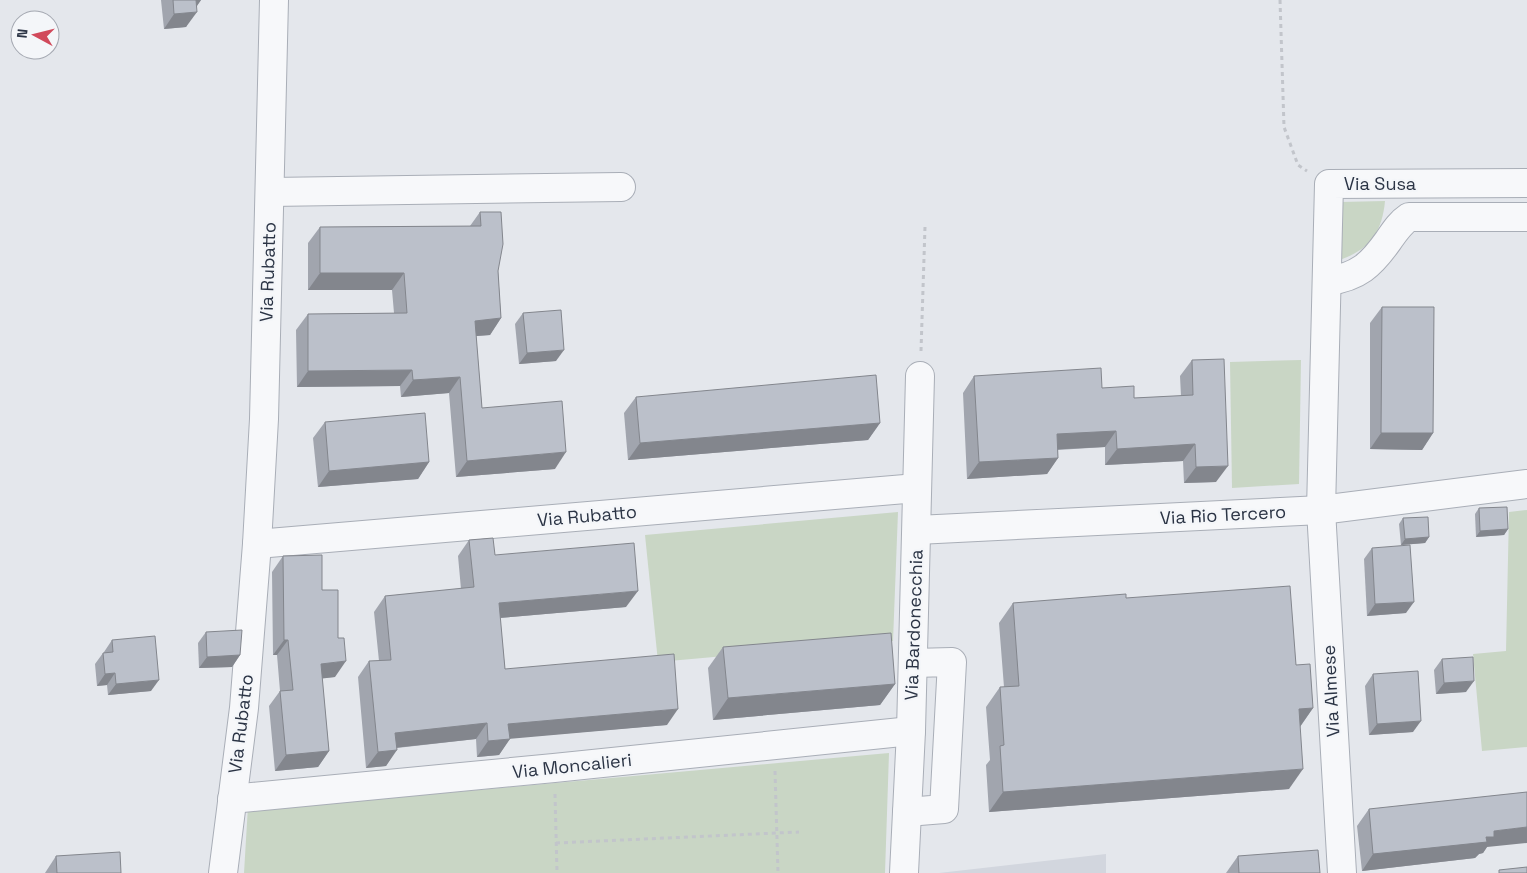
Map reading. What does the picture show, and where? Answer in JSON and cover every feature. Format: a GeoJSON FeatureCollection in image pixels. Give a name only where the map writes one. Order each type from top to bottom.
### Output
{"type":"FeatureCollection","features":[{"type":"Feature","properties":{"kind":"street","name":"Via Rubatto"},"geometry":{"type":"LineString","coordinates":[[223,873],[244,708],[257,544],[264,409],[274,0]]}},
{"type":"Feature","properties":{"kind":"street","name":"Via Susa"},"geometry":{"type":"LineString","coordinates":[[1321,510],[1329,184],[1527,183]]}},
{"type":"Feature","properties":{"kind":"street"},"geometry":{"type":"LineString","coordinates":[[270,192],[621,187]]}},
{"type":"Feature","properties":{"kind":"street","name":"Via Susa"},"geometry":{"type":"LineString","coordinates":[[1328,281],[1346,278],[1369,265],[1401,222],[1409,217],[1527,217]]}},
{"type":"Feature","properties":{"kind":"street","name":"Via Bardonecchia"},"geometry":{"type":"LineString","coordinates":[[904,873],[911,731],[920,376]]}},
{"type":"Feature","properties":{"kind":"street","name":"Via Rio Tercero"},"geometry":{"type":"LineString","coordinates":[[917,530],[1321,510],[1527,484]]}},
{"type":"Feature","properties":{"kind":"street","name":"Via Rubatto"},"geometry":{"type":"LineString","coordinates":[[257,544],[917,488]]}},
{"type":"Feature","properties":{"kind":"street","name":"Via Almese"},"geometry":{"type":"LineString","coordinates":[[1321,510],[1342,873]]}},
{"type":"Feature","properties":{"kind":"street"},"geometry":{"type":"LineString","coordinates":[[906,812],[944,810],[952,662],[913,663]]}},
{"type":"Feature","properties":{"kind":"street","name":"Via Moncalieri"},"geometry":{"type":"LineString","coordinates":[[232,799],[911,731]]}},
{"type":"Feature","properties":{"kind":"path"},"geometry":{"type":"LineString","coordinates":[[1280,0],[1284,127],[1298,165],[1329,184]]}},
{"type":"Feature","properties":{"kind":"path"},"geometry":{"type":"LineString","coordinates":[[920,376],[925,227]]}},
{"type":"Feature","properties":{"kind":"path"},"geometry":{"type":"LineString","coordinates":[[775,745],[778,873]]}},
{"type":"Feature","properties":{"kind":"path"},"geometry":{"type":"LineString","coordinates":[[554,768],[557,873]]}},
{"type":"Feature","properties":{"kind":"path"},"geometry":{"type":"LineString","coordinates":[[556,843],[799,832]]}},
{"type":"Feature","properties":{"kind":"shaded area"},"geometry":{"type":"Polygon","coordinates":[[[1106,854],[1106,873],[939,873],[1106,854]]]}},
{"type":"Feature","properties":{"kind":"green space"},"geometry":{"type":"Polygon","coordinates":[[[1385,201],[1381,222],[1372,239],[1358,251],[1339,260],[1340,202],[1385,201]]]}},
{"type":"Feature","properties":{"kind":"green space"},"geometry":{"type":"Polygon","coordinates":[[[1301,360],[1299,484],[1232,488],[1230,362],[1301,360]]]}},
{"type":"Feature","properties":{"kind":"green space"},"geometry":{"type":"Polygon","coordinates":[[[1527,510],[1527,747],[1482,751],[1473,654],[1506,651],[1509,512],[1527,510]]]}},
{"type":"Feature","properties":{"kind":"green space"},"geometry":{"type":"Polygon","coordinates":[[[898,512],[893,641],[658,662],[645,535],[898,512]]]}},
{"type":"Feature","properties":{"kind":"green space"},"geometry":{"type":"Polygon","coordinates":[[[889,753],[885,873],[244,873],[248,806],[400,797],[889,753]]]}},
{"type":"Feature","properties":{"kind":"building"},"geometry":{"type":"Polygon","coordinates":[[[173,0],[196,0],[197,12],[174,14],[173,0]]]}},
{"type":"Feature","properties":{"kind":"building"},"geometry":{"type":"Polygon","coordinates":[[[480,212],[501,212],[503,244],[498,271],[501,318],[475,321],[482,408],[562,401],[566,452],[467,461],[460,377],[413,380],[412,370],[308,371],[308,314],[407,313],[404,273],[320,273],[320,227],[481,226],[480,212]]]}},
{"type":"Feature","properties":{"kind":"building"},"geometry":{"type":"Polygon","coordinates":[[[1382,307],[1434,307],[1433,433],[1381,433],[1382,307]]]}},
{"type":"Feature","properties":{"kind":"building"},"geometry":{"type":"Polygon","coordinates":[[[561,310],[564,350],[527,353],[523,313],[561,310]]]}},
{"type":"Feature","properties":{"kind":"building"},"geometry":{"type":"Polygon","coordinates":[[[1224,359],[1228,466],[1196,467],[1195,444],[1117,449],[1116,431],[1057,434],[1058,458],[979,462],[974,376],[1101,368],[1102,388],[1134,386],[1134,398],[1193,395],[1192,360],[1224,359]]]}},
{"type":"Feature","properties":{"kind":"building"},"geometry":{"type":"Polygon","coordinates":[[[876,375],[880,423],[640,443],[636,397],[876,375]]]}},
{"type":"Feature","properties":{"kind":"building"},"geometry":{"type":"Polygon","coordinates":[[[425,413],[429,462],[329,471],[325,422],[425,413]]]}},
{"type":"Feature","properties":{"kind":"building"},"geometry":{"type":"Polygon","coordinates":[[[1507,507],[1508,529],[1480,531],[1479,508],[1507,507]]]}},
{"type":"Feature","properties":{"kind":"building"},"geometry":{"type":"Polygon","coordinates":[[[1428,517],[1429,537],[1405,539],[1403,518],[1428,517]]]}},
{"type":"Feature","properties":{"kind":"building"},"geometry":{"type":"Polygon","coordinates":[[[493,538],[495,555],[634,543],[638,591],[499,603],[505,669],[674,654],[678,709],[508,724],[510,739],[488,741],[487,723],[395,733],[397,750],[378,752],[369,661],[391,660],[385,596],[474,587],[469,540],[493,538]]]}},
{"type":"Feature","properties":{"kind":"building"},"geometry":{"type":"Polygon","coordinates":[[[1410,545],[1414,602],[1375,604],[1372,548],[1410,545]]]}},
{"type":"Feature","properties":{"kind":"building"},"geometry":{"type":"Polygon","coordinates":[[[322,555],[322,590],[338,590],[338,638],[344,638],[346,661],[321,664],[329,751],[286,755],[280,691],[293,690],[288,640],[284,640],[283,556],[322,555]]]}},
{"type":"Feature","properties":{"kind":"building"},"geometry":{"type":"Polygon","coordinates":[[[1290,586],[1296,665],[1310,664],[1313,708],[1299,709],[1303,769],[1003,792],[1000,746],[1004,745],[1000,687],[1019,686],[1013,603],[1126,594],[1126,598],[1290,586]]]}},
{"type":"Feature","properties":{"kind":"building"},"geometry":{"type":"Polygon","coordinates":[[[242,630],[240,655],[207,657],[206,632],[242,630]]]}},
{"type":"Feature","properties":{"kind":"building"},"geometry":{"type":"Polygon","coordinates":[[[891,633],[895,684],[728,698],[723,647],[891,633]]]}},
{"type":"Feature","properties":{"kind":"building"},"geometry":{"type":"Polygon","coordinates":[[[155,636],[159,680],[116,684],[115,673],[105,674],[103,653],[113,652],[112,640],[155,636]]]}},
{"type":"Feature","properties":{"kind":"building"},"geometry":{"type":"Polygon","coordinates":[[[1473,657],[1474,681],[1444,683],[1442,659],[1473,657]]]}},
{"type":"Feature","properties":{"kind":"building"},"geometry":{"type":"Polygon","coordinates":[[[1418,671],[1421,721],[1377,724],[1373,674],[1418,671]]]}},
{"type":"Feature","properties":{"kind":"building"},"geometry":{"type":"Polygon","coordinates":[[[1527,792],[1527,827],[1494,831],[1494,837],[1486,837],[1487,842],[1373,854],[1369,809],[1527,792]]]}},
{"type":"Feature","properties":{"kind":"building"},"geometry":{"type":"Polygon","coordinates":[[[1318,850],[1320,873],[1239,873],[1238,856],[1318,850]]]}},
{"type":"Feature","properties":{"kind":"building"},"geometry":{"type":"Polygon","coordinates":[[[120,852],[121,873],[57,873],[56,856],[120,852]]]}},
{"type":"Feature","properties":{"kind":"building"},"geometry":{"type":"Polygon","coordinates":[[[1527,867],[1527,873],[1499,873],[1499,870],[1527,867]]]}}]}
